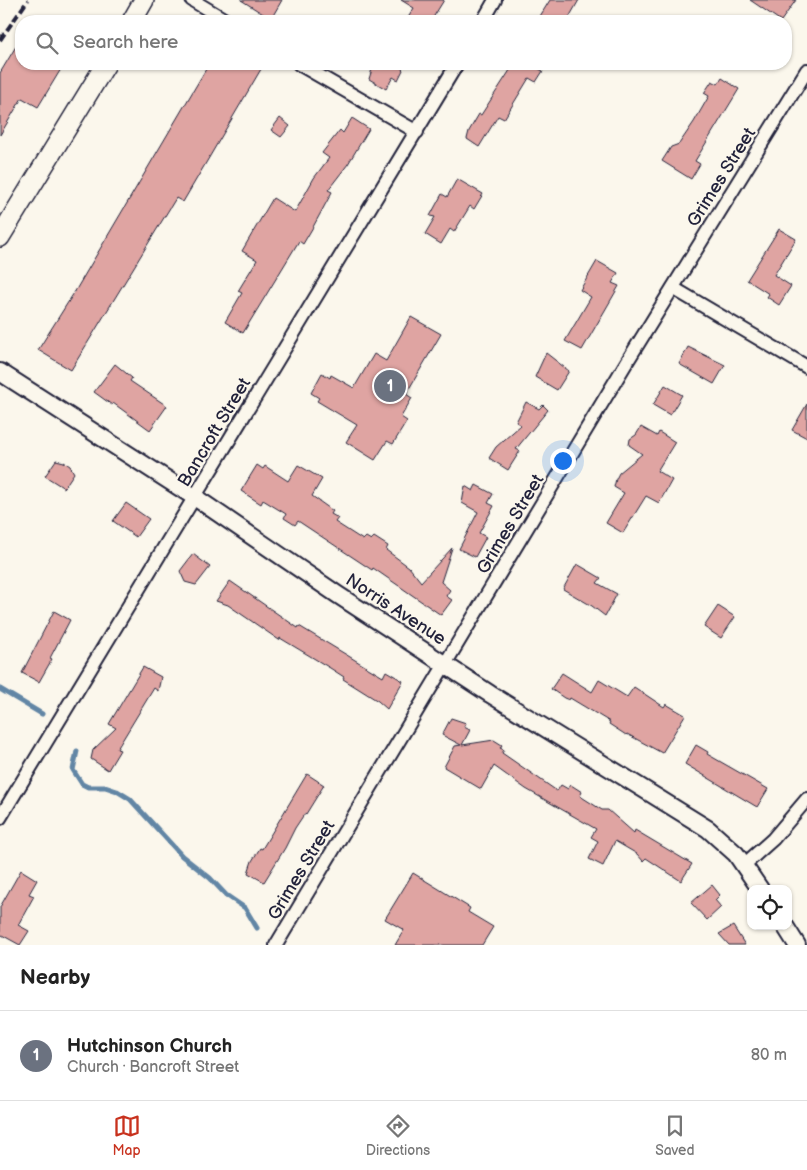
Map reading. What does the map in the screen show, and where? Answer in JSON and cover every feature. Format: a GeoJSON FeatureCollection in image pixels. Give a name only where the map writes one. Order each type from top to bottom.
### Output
{"type":"FeatureCollection","features":[{"type":"Feature","properties":{"kind":"main road"},"geometry":{"type":"LineString","coordinates":[[135,15],[144,0]]}},
{"type":"Feature","properties":{"kind":"main road"},"geometry":{"type":"LineString","coordinates":[[0,237],[102,70]]}},
{"type":"Feature","properties":{"kind":"street"},"geometry":{"type":"LineString","coordinates":[[192,0],[217,15]]}},
{"type":"Feature","properties":{"kind":"street"},"geometry":{"type":"LineString","coordinates":[[486,15],[495,0]]}},
{"type":"Feature","properties":{"kind":"street"},"geometry":{"type":"LineString","coordinates":[[309,70],[417,132]]}},
{"type":"Feature","properties":{"kind":"street","name":"Bancroft Street"},"geometry":{"type":"LineString","coordinates":[[0,818],[196,498],[453,70]]}},
{"type":"Feature","properties":{"kind":"street","name":"Grimes Street"},"geometry":{"type":"LineString","coordinates":[[276,945],[621,371],[807,70]]}},
{"type":"Feature","properties":{"kind":"street"},"geometry":{"type":"LineString","coordinates":[[673,288],[807,367]]}},
{"type":"Feature","properties":{"kind":"street","name":"Norris Avenue"},"geometry":{"type":"LineString","coordinates":[[0,372],[196,498],[338,595],[446,665],[708,829],[735,853],[757,885]]}},
{"type":"Feature","properties":{"kind":"street"},"geometry":{"type":"LineString","coordinates":[[744,865],[773,839],[807,799]]}},
{"type":"Feature","properties":{"kind":"street"},"geometry":{"type":"LineString","coordinates":[[788,930],[797,945]]}},
{"type":"Feature","properties":{"kind":"building"},"geometry":{"type":"Polygon","coordinates":[[[241,0],[282,0],[273,15],[265,15],[241,0]]]}},
{"type":"Feature","properties":{"kind":"building"},"geometry":{"type":"Polygon","coordinates":[[[401,0],[444,0],[435,15],[410,15],[414,8],[401,0]]]}},
{"type":"Feature","properties":{"kind":"building"},"geometry":{"type":"Polygon","coordinates":[[[550,0],[579,0],[570,15],[541,15],[550,0]]]}},
{"type":"Feature","properties":{"kind":"building"},"geometry":{"type":"Polygon","coordinates":[[[750,0],[796,0],[785,15],[772,15],[750,0]]]}},
{"type":"Feature","properties":{"kind":"building"},"geometry":{"type":"Polygon","coordinates":[[[15,48],[15,70],[60,70],[38,107],[22,98],[0,135],[0,73],[15,48]]]}},
{"type":"Feature","properties":{"kind":"building"},"geometry":{"type":"Polygon","coordinates":[[[205,70],[260,70],[183,202],[176,198],[71,370],[38,350],[77,288],[205,70]]]}},
{"type":"Feature","properties":{"kind":"building"},"geometry":{"type":"Polygon","coordinates":[[[372,70],[403,70],[398,80],[393,77],[386,89],[369,79],[372,70]]]}},
{"type":"Feature","properties":{"kind":"building"},"geometry":{"type":"Polygon","coordinates":[[[510,70],[543,71],[536,82],[529,78],[504,119],[498,116],[479,147],[467,139],[469,131],[479,114],[481,115],[510,70]]]}},
{"type":"Feature","properties":{"kind":"building"},"geometry":{"type":"Polygon","coordinates":[[[722,78],[739,89],[695,161],[700,164],[691,179],[662,161],[671,147],[679,144],[694,122],[709,96],[704,93],[712,81],[718,84],[722,78]]]}},
{"type":"Feature","properties":{"kind":"building"},"geometry":{"type":"Polygon","coordinates":[[[280,118],[290,126],[281,137],[271,130],[280,118]]]}},
{"type":"Feature","properties":{"kind":"building"},"geometry":{"type":"Polygon","coordinates":[[[352,118],[369,129],[348,164],[328,190],[332,192],[303,244],[299,241],[243,333],[225,322],[242,293],[238,291],[257,260],[242,251],[273,198],[295,212],[314,178],[329,158],[322,153],[340,130],[343,133],[352,118]]]}},
{"type":"Feature","properties":{"kind":"building"},"geometry":{"type":"Polygon","coordinates":[[[457,179],[483,194],[474,209],[470,206],[454,232],[450,229],[441,244],[425,234],[435,217],[430,216],[442,194],[447,197],[457,179]]]}},
{"type":"Feature","properties":{"kind":"building"},"geometry":{"type":"Polygon","coordinates":[[[779,229],[796,239],[774,275],[791,286],[779,305],[767,297],[769,294],[747,280],[779,229]]]}},
{"type":"Feature","properties":{"kind":"building"},"geometry":{"type":"Polygon","coordinates":[[[597,261],[618,273],[612,283],[619,286],[582,350],[565,341],[591,297],[580,290],[597,261]]]}},
{"type":"Feature","properties":{"kind":"building"},"geometry":{"type":"Polygon","coordinates":[[[411,317],[441,334],[406,394],[412,398],[401,417],[407,421],[393,444],[387,441],[375,460],[346,442],[357,425],[317,401],[319,398],[311,393],[322,373],[330,378],[331,375],[354,388],[374,354],[386,361],[411,317]]]}},
{"type":"Feature","properties":{"kind":"building"},"geometry":{"type":"Polygon","coordinates":[[[688,347],[725,365],[714,384],[679,364],[688,347]]]}},
{"type":"Feature","properties":{"kind":"building"},"geometry":{"type":"Polygon","coordinates":[[[546,353],[569,371],[557,390],[535,377],[546,353]]]}},
{"type":"Feature","properties":{"kind":"building"},"geometry":{"type":"Polygon","coordinates":[[[115,364],[132,378],[130,381],[167,406],[150,430],[113,403],[112,405],[94,392],[115,364]]]}},
{"type":"Feature","properties":{"kind":"building"},"geometry":{"type":"Polygon","coordinates":[[[665,385],[682,395],[670,415],[653,405],[665,385]]]}},
{"type":"Feature","properties":{"kind":"building"},"geometry":{"type":"Polygon","coordinates":[[[526,402],[539,409],[543,405],[548,410],[516,449],[520,451],[508,470],[489,458],[496,447],[521,425],[516,422],[526,402]]]}},
{"type":"Feature","properties":{"kind":"building"},"geometry":{"type":"Polygon","coordinates":[[[807,404],[807,438],[792,430],[807,404]]]}},
{"type":"Feature","properties":{"kind":"building"},"geometry":{"type":"Polygon","coordinates":[[[641,427],[657,436],[659,432],[675,442],[657,471],[672,480],[659,503],[646,496],[623,533],[606,523],[624,493],[614,487],[619,473],[642,454],[629,445],[630,439],[636,435],[641,427]]]}},
{"type":"Feature","properties":{"kind":"building"},"geometry":{"type":"Polygon","coordinates":[[[56,460],[70,466],[74,473],[64,488],[45,476],[56,460]]]}},
{"type":"Feature","properties":{"kind":"building"},"geometry":{"type":"Polygon","coordinates":[[[257,465],[263,469],[265,466],[288,481],[298,465],[322,479],[312,496],[333,511],[331,514],[338,518],[335,522],[363,540],[366,537],[371,540],[374,537],[388,546],[386,550],[409,567],[421,582],[452,548],[441,582],[450,590],[446,596],[452,600],[441,615],[373,568],[372,570],[298,521],[295,525],[284,518],[286,514],[263,500],[261,504],[241,491],[257,465]]]}},
{"type":"Feature","properties":{"kind":"building"},"geometry":{"type":"Polygon","coordinates":[[[476,485],[493,494],[488,503],[494,506],[479,533],[486,537],[475,557],[459,549],[478,512],[462,503],[465,486],[473,491],[476,485]]]}},
{"type":"Feature","properties":{"kind":"building"},"geometry":{"type":"Polygon","coordinates":[[[126,503],[149,519],[136,537],[113,521],[126,503]]]}},
{"type":"Feature","properties":{"kind":"building"},"geometry":{"type":"Polygon","coordinates":[[[193,554],[210,567],[196,585],[185,582],[180,571],[193,554]]]}},
{"type":"Feature","properties":{"kind":"building"},"geometry":{"type":"Polygon","coordinates":[[[577,564],[601,578],[597,583],[617,594],[605,616],[563,589],[577,564]]]}},
{"type":"Feature","properties":{"kind":"building"},"geometry":{"type":"Polygon","coordinates":[[[230,581],[298,628],[299,626],[383,677],[386,671],[403,681],[387,709],[330,668],[280,638],[279,640],[228,605],[216,601],[230,581]]]}},
{"type":"Feature","properties":{"kind":"building"},"geometry":{"type":"Polygon","coordinates":[[[718,606],[735,617],[721,638],[704,627],[718,606]]]}},
{"type":"Feature","properties":{"kind":"building"},"geometry":{"type":"Polygon","coordinates":[[[54,611],[70,620],[39,682],[22,673],[54,611]]]}},
{"type":"Feature","properties":{"kind":"building"},"geometry":{"type":"Polygon","coordinates":[[[143,667],[161,677],[158,691],[154,688],[117,749],[120,750],[108,770],[91,759],[93,750],[116,728],[109,724],[143,667]]]}},
{"type":"Feature","properties":{"kind":"building"},"geometry":{"type":"Polygon","coordinates":[[[562,673],[592,692],[599,680],[627,697],[634,687],[664,707],[666,704],[685,715],[662,753],[626,735],[609,724],[610,722],[570,698],[569,700],[564,698],[551,689],[562,673]]]}},
{"type":"Feature","properties":{"kind":"building"},"geometry":{"type":"Polygon","coordinates":[[[451,718],[466,723],[464,727],[470,730],[462,745],[494,740],[502,745],[500,748],[504,750],[502,753],[557,791],[561,785],[568,789],[571,785],[582,792],[580,796],[602,810],[608,810],[634,833],[635,830],[692,864],[681,881],[646,858],[643,861],[637,854],[615,841],[603,866],[589,859],[598,841],[591,837],[596,829],[526,789],[494,766],[481,789],[444,767],[455,746],[461,745],[442,735],[451,718]]]}},
{"type":"Feature","properties":{"kind":"building"},"geometry":{"type":"Polygon","coordinates":[[[696,745],[708,752],[707,754],[768,789],[757,807],[685,764],[696,745]]]}},
{"type":"Feature","properties":{"kind":"building"},"geometry":{"type":"Polygon","coordinates":[[[307,774],[324,785],[295,828],[264,882],[248,873],[252,861],[260,848],[262,849],[307,774]]]}},
{"type":"Feature","properties":{"kind":"building"},"geometry":{"type":"Polygon","coordinates":[[[21,870],[37,880],[29,894],[34,896],[18,925],[29,931],[20,945],[0,934],[0,907],[21,870]]]}},
{"type":"Feature","properties":{"kind":"building"},"geometry":{"type":"Polygon","coordinates":[[[413,873],[470,908],[468,912],[493,927],[482,945],[395,945],[404,930],[385,919],[413,873]]]}},
{"type":"Feature","properties":{"kind":"building"},"geometry":{"type":"Polygon","coordinates":[[[712,885],[720,895],[715,900],[721,907],[707,920],[691,903],[712,885]]]}},
{"type":"Feature","properties":{"kind":"building"},"geometry":{"type":"Polygon","coordinates":[[[733,926],[745,945],[729,945],[719,934],[733,926]]]}},
{"type":"Feature","properties":{"kind":"waterway"},"geometry":{"type":"LineString","coordinates":[[0,689],[42,714]]}},
{"type":"Feature","properties":{"kind":"waterway"},"geometry":{"type":"LineString","coordinates":[[77,751],[73,770],[82,784],[88,787],[105,787],[117,791],[130,799],[182,856],[210,878],[226,895],[245,908],[257,928]]}},
{"type":"Feature","properties":{"kind":"railway"},"geometry":{"type":"LineString","coordinates":[[18,15],[28,0]]}},
{"type":"Feature","properties":{"kind":"railway"},"geometry":{"type":"LineString","coordinates":[[0,40],[15,19]]}},
{"type":"Feature","properties":{"kind":"place","name":"Hutchinson Church"},"geometry":{"type":"Point","coordinates":[390,386]}}]}
